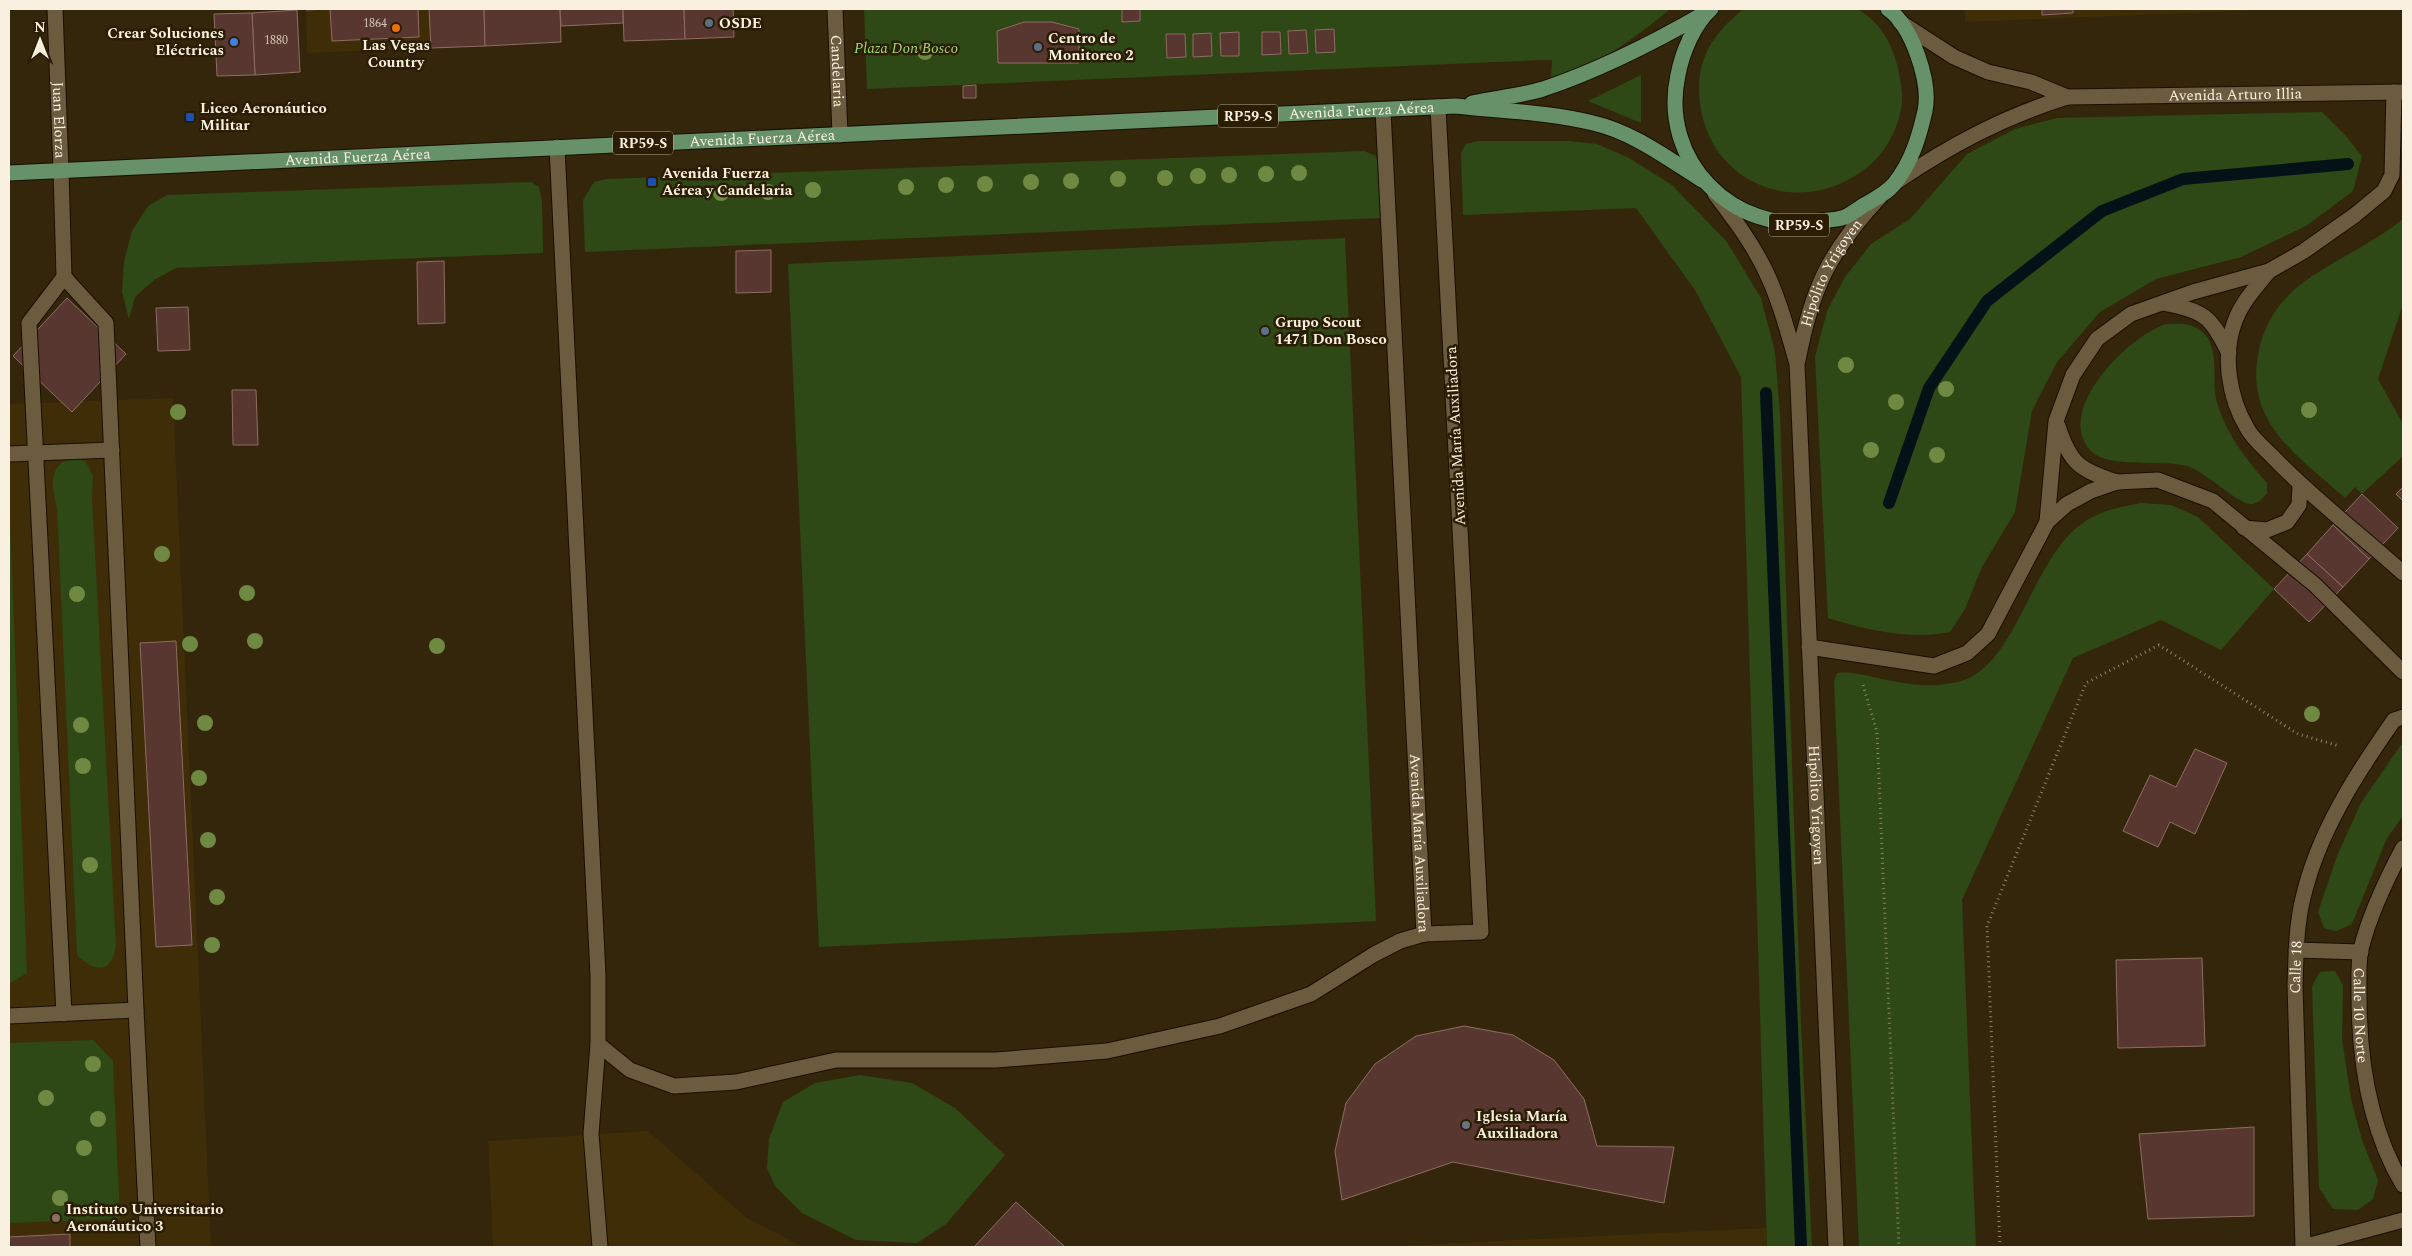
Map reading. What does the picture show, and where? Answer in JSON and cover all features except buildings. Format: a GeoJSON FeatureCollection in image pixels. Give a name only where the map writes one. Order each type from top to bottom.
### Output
{"type":"FeatureCollection","features":[{"type":"Feature","properties":{"kind":"main road","name":"Avenida Fuerza Aérea"},"geometry":{"type":"LineString","coordinates":[[9,172],[1456,106],[1541,89],[1587,73],[1648,46],[1710,10]]}},
{"type":"Feature","properties":{"kind":"main road"},"geometry":{"type":"LineString","coordinates":[[1702,180],[1680,140],[1673,95],[1683,51],[1710,10]]}},
{"type":"Feature","properties":{"kind":"main road","name":"RP59-S"},"geometry":{"type":"LineString","coordinates":[[1702,180],[1713,191],[1753,216],[1799,225],[1844,217],[1890,188],[1917,146],[1927,104],[1921,60],[1892,13]]}},
{"type":"Feature","properties":{"kind":"main road","name":"Avenida Fuerza Aérea"},"geometry":{"type":"LineString","coordinates":[[1456,106],[1540,114],[1595,123],[1639,141],[1702,180]]}},
{"type":"Feature","properties":{"kind":"street","name":"Juan Elorza"},"geometry":{"type":"LineString","coordinates":[[55,9],[64,277]]}},
{"type":"Feature","properties":{"kind":"street","name":"Candelaria"},"geometry":{"type":"LineString","coordinates":[[835,9],[840,134]]}},
{"type":"Feature","properties":{"kind":"street","name":"Avenida Arturo Illia"},"geometry":{"type":"LineString","coordinates":[[1892,13],[1954,57],[1988,72],[2031,82],[2067,97]]}},
{"type":"Feature","properties":{"kind":"street","name":"Avenida Arturo Illia"},"geometry":{"type":"LineString","coordinates":[[1890,188],[1937,154],[1983,129],[2031,108],[2067,97],[2399,92]]}},
{"type":"Feature","properties":{"kind":"street"},"geometry":{"type":"LineString","coordinates":[[2047,522],[2056,421],[2073,375],[2097,339],[2131,314],[2162,302],[2269,271],[2326,236],[2384,191],[2392,175],[2399,92]]}},
{"type":"Feature","properties":{"kind":"street","name":"Avenida María Auxiliadora"},"geometry":{"type":"LineString","coordinates":[[1383,110],[1424,934],[1481,932],[1438,107]]}},
{"type":"Feature","properties":{"kind":"street"},"geometry":{"type":"LineString","coordinates":[[557,147],[598,975],[598,1044],[591,1134],[600,1247]]}},
{"type":"Feature","properties":{"kind":"street","name":"Hipólito Yrigoyen"},"geometry":{"type":"LineString","coordinates":[[1836,1247],[1797,364],[1806,320],[1824,270],[1851,228],[1890,188]]}},
{"type":"Feature","properties":{"kind":"street","name":"Hipólito Yrigoyen"},"geometry":{"type":"LineString","coordinates":[[1713,191],[1742,230],[1766,272],[1797,364]]}},
{"type":"Feature","properties":{"kind":"street"},"geometry":{"type":"LineString","coordinates":[[2269,271],[2248,297],[2235,322],[2229,353],[2231,390],[2247,429],[2300,484],[2356,530],[2403,573]]}},
{"type":"Feature","properties":{"kind":"street"},"geometry":{"type":"LineString","coordinates":[[64,1014],[29,324],[64,277],[106,323],[148,1247]]}},
{"type":"Feature","properties":{"kind":"street"},"geometry":{"type":"LineString","coordinates":[[2162,302],[2196,310],[2216,327],[2229,353]]}},
{"type":"Feature","properties":{"kind":"street"},"geometry":{"type":"LineString","coordinates":[[2056,421],[2066,450],[2088,473],[2118,482]]}},
{"type":"Feature","properties":{"kind":"street"},"geometry":{"type":"LineString","coordinates":[[9,454],[112,450]]}},
{"type":"Feature","properties":{"kind":"street"},"geometry":{"type":"LineString","coordinates":[[1810,647],[1934,666],[1967,654],[1988,634],[2047,522],[2067,504],[2091,491],[2118,482],[2158,480],[2213,501],[2316,585],[2403,672]]}},
{"type":"Feature","properties":{"kind":"street"},"geometry":{"type":"LineString","coordinates":[[2244,528],[2267,530],[2287,522],[2299,505],[2300,484]]}},
{"type":"Feature","properties":{"kind":"street","name":"Calle 18"},"geometry":{"type":"LineString","coordinates":[[2303,1247],[2295,986],[2296,950],[2302,899],[2318,852],[2346,793],[2394,720],[2403,717]]}},
{"type":"Feature","properties":{"kind":"street","name":"Calle 10 Norte"},"geometry":{"type":"LineString","coordinates":[[2403,848],[2371,914],[2361,952],[2360,1019],[2364,1068],[2375,1120],[2393,1167],[2403,1185]]}},
{"type":"Feature","properties":{"kind":"street"},"geometry":{"type":"LineString","coordinates":[[598,1044],[630,1070],[674,1086],[736,1082],[836,1060],[996,1060],[1107,1051],[1220,1026],[1311,994],[1400,941],[1424,934]]}},
{"type":"Feature","properties":{"kind":"street"},"geometry":{"type":"LineString","coordinates":[[2296,950],[2361,952]]}},
{"type":"Feature","properties":{"kind":"street"},"geometry":{"type":"LineString","coordinates":[[9,1016],[136,1010]]}},
{"type":"Feature","properties":{"kind":"street"},"geometry":{"type":"LineString","coordinates":[[2303,1247],[2403,1220]]}},
{"type":"Feature","properties":{"kind":"path"},"geometry":{"type":"LineString","coordinates":[[2000,1247],[1987,926],[2086,683],[2159,645],[2298,734],[2370,755]]}},
{"type":"Feature","properties":{"kind":"path"},"geometry":{"type":"LineString","coordinates":[[1854,654],[1877,732],[1899,1247]]}},
{"type":"Feature","properties":{"kind":"shaded area"},"geometry":{"type":"Polygon","coordinates":[[[306,9],[429,9],[431,48],[307,53],[306,9]]]}},
{"type":"Feature","properties":{"kind":"shaded area"},"geometry":{"type":"Polygon","coordinates":[[[1961,9],[2290,9],[1965,22],[1965,12],[1961,9]]]}},
{"type":"Feature","properties":{"kind":"shaded area"},"geometry":{"type":"Polygon","coordinates":[[[173,398],[211,1247],[9,1247],[9,404],[173,398]]]}},
{"type":"Feature","properties":{"kind":"shaded area"},"geometry":{"type":"Polygon","coordinates":[[[648,1131],[747,1218],[803,1247],[493,1247],[488,1141],[648,1131]]]}},
{"type":"Feature","properties":{"kind":"shaded area"},"geometry":{"type":"Polygon","coordinates":[[[1766,1228],[1767,1247],[1378,1247],[1538,1239],[1766,1228]]]}},
{"type":"Feature","properties":{"kind":"green space","name":"Plaza Don Bosco"},"geometry":{"type":"Polygon","coordinates":[[[864,9],[1670,9],[1643,31],[1615,50],[1585,66],[1551,77],[1552,60],[1541,60],[867,89],[864,9]]]}},
{"type":"Feature","properties":{"kind":"green space"},"geometry":{"type":"Polygon","coordinates":[[[1743,9],[1857,9],[1877,24],[1890,44],[1898,67],[1902,101],[1895,130],[1885,149],[1872,163],[1847,180],[1820,190],[1793,192],[1767,188],[1743,176],[1723,158],[1708,134],[1700,104],[1700,73],[1705,56],[1716,36],[1743,9]]]}},
{"type":"Feature","properties":{"kind":"green space"},"geometry":{"type":"Polygon","coordinates":[[[1641,75],[1641,123],[1588,101],[1641,75]]]}},
{"type":"Feature","properties":{"kind":"green space"},"geometry":{"type":"Polygon","coordinates":[[[2322,112],[2345,135],[2362,156],[2353,191],[2306,226],[2241,257],[2156,279],[2100,312],[2057,362],[2032,411],[2015,512],[1982,567],[1965,609],[1950,632],[1919,635],[1904,634],[1873,630],[1828,618],[1815,357],[1827,311],[1845,277],[1871,244],[1910,219],[1967,154],[2015,129],[2057,118],[2322,112]]]}},
{"type":"Feature","properties":{"kind":"green space"},"geometry":{"type":"Polygon","coordinates":[[[1479,141],[1569,141],[1597,144],[1629,158],[1672,185],[1727,242],[1761,298],[1775,352],[1780,415],[1801,1025],[1812,1247],[1767,1247],[1741,377],[1695,290],[1636,208],[1463,215],[1461,152],[1466,144],[1479,141]]]}},
{"type":"Feature","properties":{"kind":"green space"},"geometry":{"type":"Polygon","coordinates":[[[1364,151],[1376,156],[1379,170],[1380,218],[585,252],[583,200],[594,182],[607,179],[1364,151]]]}},
{"type":"Feature","properties":{"kind":"green space"},"geometry":{"type":"Polygon","coordinates":[[[531,182],[539,187],[542,202],[543,253],[176,268],[154,280],[135,297],[129,319],[122,292],[124,261],[132,231],[148,206],[167,195],[531,182]]]}},
{"type":"Feature","properties":{"kind":"green space"},"geometry":{"type":"Polygon","coordinates":[[[2403,219],[2403,304],[2378,379],[2403,424],[2403,456],[2362,494],[2355,487],[2345,498],[2293,452],[2278,435],[2267,417],[2259,398],[2256,375],[2259,350],[2264,333],[2272,317],[2282,302],[2295,289],[2321,270],[2377,238],[2403,219]]]}},
{"type":"Feature","properties":{"kind":"green space"},"geometry":{"type":"Polygon","coordinates":[[[1345,238],[1376,921],[819,947],[788,264],[1345,238]]]}},
{"type":"Feature","properties":{"kind":"green space"},"geometry":{"type":"Polygon","coordinates":[[[2166,324],[2189,325],[2200,330],[2208,338],[2214,358],[2215,392],[2221,414],[2237,445],[2267,483],[2267,493],[2257,503],[2246,503],[2195,469],[2187,466],[2163,463],[2122,462],[2099,457],[2091,451],[2082,436],[2081,420],[2085,403],[2094,386],[2106,370],[2133,343],[2166,324]]]}},
{"type":"Feature","properties":{"kind":"green space"},"geometry":{"type":"Polygon","coordinates":[[[72,457],[86,462],[93,476],[92,498],[116,945],[111,961],[102,968],[91,965],[77,955],[57,508],[53,485],[53,478],[58,466],[72,457]]]}},
{"type":"Feature","properties":{"kind":"green space"},"geometry":{"type":"Polygon","coordinates":[[[9,487],[27,973],[9,984],[9,487]]]}},
{"type":"Feature","properties":{"kind":"green space"},"geometry":{"type":"Polygon","coordinates":[[[2141,503],[2171,505],[2198,517],[2274,589],[2221,650],[2161,620],[2073,658],[1962,900],[1976,1247],[1859,1247],[1834,682],[1837,673],[1854,673],[1923,685],[1954,683],[1964,680],[1982,669],[1998,652],[2012,631],[2051,558],[2066,538],[2084,522],[2104,512],[2141,503]]]}},
{"type":"Feature","properties":{"kind":"green space"},"geometry":{"type":"Polygon","coordinates":[[[2403,742],[2403,816],[2387,838],[2352,924],[2336,931],[2324,928],[2318,912],[2337,856],[2361,803],[2403,742]]]}},
{"type":"Feature","properties":{"kind":"green space"},"geometry":{"type":"Polygon","coordinates":[[[2335,971],[2343,985],[2342,1039],[2351,1099],[2362,1140],[2378,1180],[2373,1199],[2358,1210],[2333,1209],[2319,1188],[2312,986],[2320,972],[2335,971]]]}},
{"type":"Feature","properties":{"kind":"green space"},"geometry":{"type":"Polygon","coordinates":[[[93,1040],[113,1061],[120,1219],[9,1223],[9,1043],[93,1040]]]}},
{"type":"Feature","properties":{"kind":"green space"},"geometry":{"type":"Polygon","coordinates":[[[860,1075],[912,1083],[955,1108],[1005,1155],[946,1224],[917,1243],[856,1240],[802,1213],[775,1186],[767,1168],[769,1139],[783,1102],[815,1083],[860,1075]]]}},
{"type":"Feature","properties":{"kind":"waterway"},"geometry":{"type":"LineString","coordinates":[[1889,503],[1929,388],[1987,301],[2102,211],[2183,179],[2348,164]]}},
{"type":"Feature","properties":{"kind":"waterway"},"geometry":{"type":"LineString","coordinates":[[1766,393],[1801,1247]]}},
{"type":"Feature","properties":{"kind":"place","name":"OSDE"},"geometry":{"type":"Point","coordinates":[709,23]}},
{"type":"Feature","properties":{"kind":"place","name":"Las Vegas Country"},"geometry":{"type":"Point","coordinates":[396,28]}},
{"type":"Feature","properties":{"kind":"place","name":"Crear Soluciones Eléctricas"},"geometry":{"type":"Point","coordinates":[234,42]}},
{"type":"Feature","properties":{"kind":"place","name":"Centro de Monitoreo 2"},"geometry":{"type":"Point","coordinates":[1038,47]}},
{"type":"Feature","properties":{"kind":"place","name":"Liceo Aeronáutico Militar"},"geometry":{"type":"Point","coordinates":[190,117]}},
{"type":"Feature","properties":{"kind":"place","name":"Avenida Fuerza Aérea y Candelaria"},"geometry":{"type":"Point","coordinates":[652,182]}},
{"type":"Feature","properties":{"kind":"place","name":"Grupo Scout 1471 Don Bosco"},"geometry":{"type":"Point","coordinates":[1265,331]}},
{"type":"Feature","properties":{"kind":"place","name":"Iglesia María Auxiliadora"},"geometry":{"type":"Point","coordinates":[1466,1125]}},
{"type":"Feature","properties":{"kind":"place","name":"Instituto Universitario Aeronáutico 3"},"geometry":{"type":"Point","coordinates":[56,1218]}}]}
